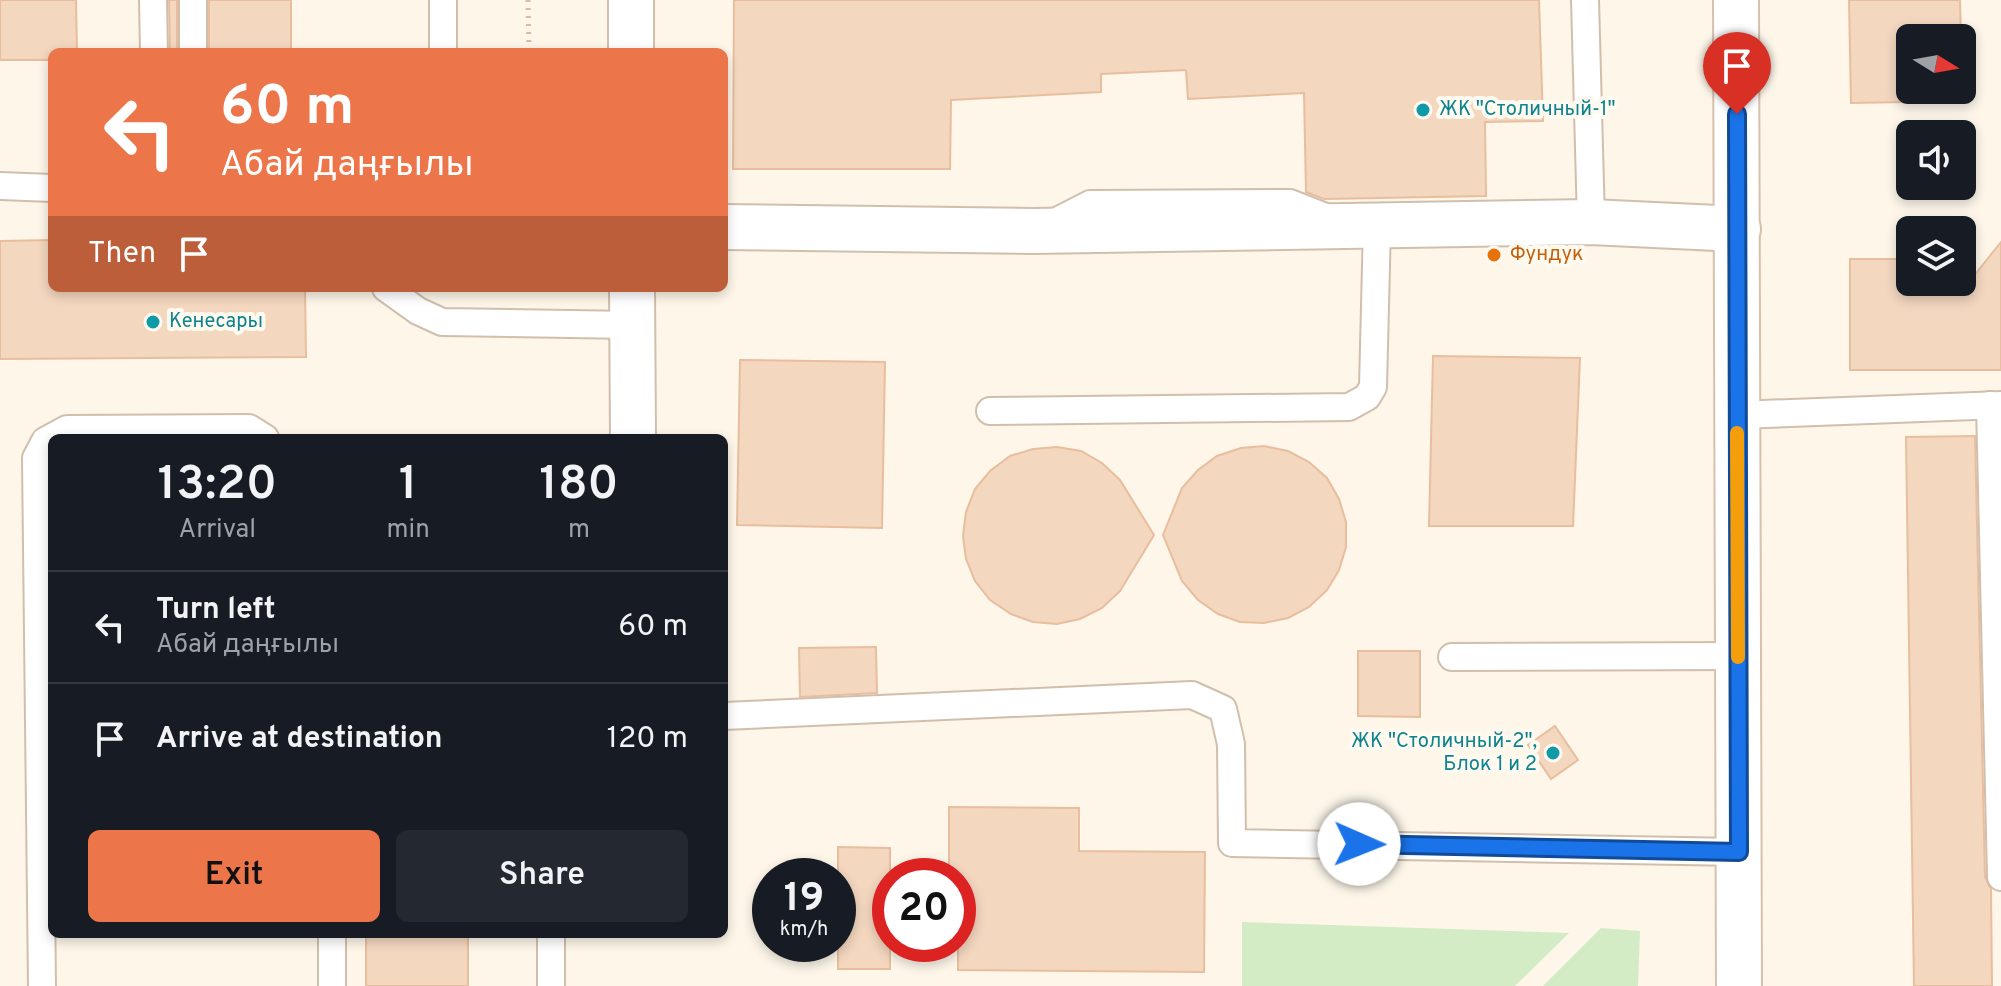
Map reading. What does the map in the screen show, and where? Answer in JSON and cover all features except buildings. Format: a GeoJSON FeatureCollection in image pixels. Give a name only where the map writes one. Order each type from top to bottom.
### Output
{"type":"FeatureCollection","features":[{"type":"Feature","properties":{"kind":"street"},"geometry":{"type":"LineString","coordinates":[[631,0],[631,48]]}},
{"type":"Feature","properties":{"kind":"street"},"geometry":{"type":"LineString","coordinates":[[1736,0],[1739,986]]}},
{"type":"Feature","properties":{"kind":"street"},"geometry":{"type":"LineString","coordinates":[[728,227],[1033,231],[1591,222],[1738,229]]}},
{"type":"Feature","properties":{"kind":"street"},"geometry":{"type":"LineString","coordinates":[[632,306],[633,434]]}},
{"type":"Feature","properties":{"kind":"lane"},"geometry":{"type":"LineString","coordinates":[[153,0],[154,48]]}},
{"type":"Feature","properties":{"kind":"lane"},"geometry":{"type":"LineString","coordinates":[[193,0],[193,48]]}},
{"type":"Feature","properties":{"kind":"lane"},"geometry":{"type":"LineString","coordinates":[[443,0],[443,48]]}},
{"type":"Feature","properties":{"kind":"lane"},"geometry":{"type":"LineString","coordinates":[[1585,0],[1591,222]]}},
{"type":"Feature","properties":{"kind":"lane"},"geometry":{"type":"LineString","coordinates":[[0,186],[48,188]]}},
{"type":"Feature","properties":{"kind":"lane"},"geometry":{"type":"LineString","coordinates":[[990,411],[1349,407],[1367,397],[1373,387],[1363,226]]}},
{"type":"Feature","properties":{"kind":"lane"},"geometry":{"type":"LineString","coordinates":[[392,292],[418,311],[442,322],[632,306]]}},
{"type":"Feature","properties":{"kind":"lane"},"geometry":{"type":"LineString","coordinates":[[1737,415],[1995,405],[2001,877]]}},
{"type":"Feature","properties":{"kind":"lane"},"geometry":{"type":"LineString","coordinates":[[58,434],[67,429],[249,428],[259,434]]}},
{"type":"Feature","properties":{"kind":"lane"},"geometry":{"type":"LineString","coordinates":[[42,986],[36,458],[48,439]]}},
{"type":"Feature","properties":{"kind":"lane"},"geometry":{"type":"LineString","coordinates":[[1452,657],[1738,656]]}},
{"type":"Feature","properties":{"kind":"lane"},"geometry":{"type":"LineString","coordinates":[[728,716],[1192,695],[1223,709],[1231,744],[1232,843],[1739,852]]}},
{"type":"Feature","properties":{"kind":"lane"},"geometry":{"type":"LineString","coordinates":[[332,938],[332,986]]}},
{"type":"Feature","properties":{"kind":"lane"},"geometry":{"type":"LineString","coordinates":[[551,938],[551,986]]}},
{"type":"Feature","properties":{"kind":"path"},"geometry":{"type":"LineString","coordinates":[[528,0],[529,48]]}},
{"type":"Feature","properties":{"kind":"green space"},"geometry":{"type":"Polygon","coordinates":[[[1242,922],[1569,933],[1515,986],[1242,986],[1242,922]]]}},
{"type":"Feature","properties":{"kind":"green space"},"geometry":{"type":"Polygon","coordinates":[[[1601,928],[1640,931],[1638,986],[1543,986],[1601,928]]]}},
{"type":"Feature","properties":{"kind":"slow traffic"},"geometry":{"type":"LineString","coordinates":[[1737,433],[1738,657]]}},
{"type":"Feature","properties":{"kind":"place","name":"ЖК \"Столичный-1\""},"geometry":{"type":"Point","coordinates":[1423,110]}},
{"type":"Feature","properties":{"kind":"place","name":"Фундук"},"geometry":{"type":"Point","coordinates":[1494,255]}},
{"type":"Feature","properties":{"kind":"place","name":"Кенесары"},"geometry":{"type":"Point","coordinates":[153,322]}},
{"type":"Feature","properties":{"kind":"place","name":"ЖК \"Столичный-2\", Блок 1 и 2"},"geometry":{"type":"Point","coordinates":[1553,753]}},
{"type":"Feature","properties":{"kind":"route"},"geometry":{"type":"LineString","coordinates":[[1359,844],[1739,852],[1737,114]]}}]}
